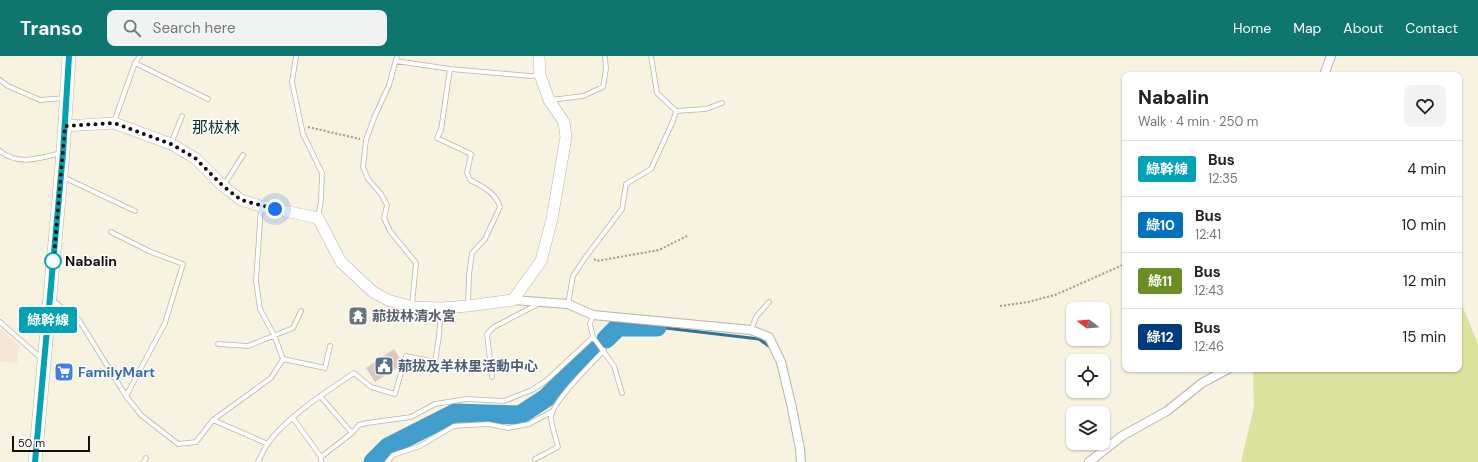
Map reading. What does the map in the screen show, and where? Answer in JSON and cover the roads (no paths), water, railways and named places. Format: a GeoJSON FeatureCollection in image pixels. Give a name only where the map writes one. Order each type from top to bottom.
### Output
{"type":"FeatureCollection","features":[{"type":"Feature","properties":{"kind":"main road"},"geometry":{"type":"LineString","coordinates":[[35,462],[63,153],[69,56]]}},
{"type":"Feature","properties":{"kind":"street"},"geometry":{"type":"LineString","coordinates":[[513,300],[541,261],[552,219],[566,137],[564,122],[549,100],[540,75],[539,56]]}},
{"type":"Feature","properties":{"kind":"street"},"geometry":{"type":"LineString","coordinates":[[1325,72],[1331,56]]}},
{"type":"Feature","properties":{"kind":"street"},"geometry":{"type":"LineString","coordinates":[[65,126],[114,123],[171,144],[195,158],[223,186],[241,200],[261,206],[318,218],[341,262],[373,292],[388,300],[412,307],[441,308],[513,300],[568,304],[593,315],[751,330],[769,337],[781,362],[792,408],[801,462]]}},
{"type":"Feature","properties":{"kind":"street"},"geometry":{"type":"LineString","coordinates":[[1089,462],[1122,436],[1168,411],[1202,383],[1222,372]]}},
{"type":"Feature","properties":{"kind":"lane"},"geometry":{"type":"LineString","coordinates":[[114,123],[135,63],[140,56]]}},
{"type":"Feature","properties":{"kind":"lane"},"geometry":{"type":"LineString","coordinates":[[296,56],[292,82],[302,134],[322,173],[321,200],[318,218]]}},
{"type":"Feature","properties":{"kind":"lane"},"geometry":{"type":"LineString","coordinates":[[549,100],[583,96],[603,87],[606,69],[605,56]]}},
{"type":"Feature","properties":{"kind":"lane"},"geometry":{"type":"LineString","coordinates":[[651,56],[657,93],[676,111],[706,109],[722,103]]}},
{"type":"Feature","properties":{"kind":"lane"},"geometry":{"type":"LineString","coordinates":[[412,307],[416,263],[390,231],[384,218],[387,205],[381,194],[368,179],[362,167],[366,140],[389,85],[397,58],[450,69],[531,76],[540,75]]}},
{"type":"Feature","properties":{"kind":"lane"},"geometry":{"type":"LineString","coordinates":[[135,63],[208,99]]}},
{"type":"Feature","properties":{"kind":"lane"},"geometry":{"type":"LineString","coordinates":[[450,69],[441,130],[437,138],[472,154],[467,173],[470,180],[482,185],[498,200],[500,207],[485,239],[472,254],[469,275],[468,306]]}},
{"type":"Feature","properties":{"kind":"lane"},"geometry":{"type":"LineString","coordinates":[[0,80],[8,86],[40,100],[67,98]]}},
{"type":"Feature","properties":{"kind":"lane"},"geometry":{"type":"LineString","coordinates":[[568,304],[573,276],[622,209],[626,184],[651,169],[673,122],[676,111]]}},
{"type":"Feature","properties":{"kind":"lane"},"geometry":{"type":"LineString","coordinates":[[171,144],[182,116]]}},
{"type":"Feature","properties":{"kind":"lane"},"geometry":{"type":"LineString","coordinates":[[0,151],[16,160],[31,160],[63,153]]}},
{"type":"Feature","properties":{"kind":"lane"},"geometry":{"type":"LineString","coordinates":[[223,186],[243,155]]}},
{"type":"Feature","properties":{"kind":"lane"},"geometry":{"type":"LineString","coordinates":[[61,176],[135,211]]}},
{"type":"Feature","properties":{"kind":"lane"},"geometry":{"type":"LineString","coordinates":[[261,206],[256,281],[260,309],[274,335],[283,359]]}},
{"type":"Feature","properties":{"kind":"lane"},"geometry":{"type":"LineString","coordinates":[[111,232],[151,252],[182,264],[165,323],[126,396]]}},
{"type":"Feature","properties":{"kind":"lane"},"geometry":{"type":"LineString","coordinates":[[50,298],[79,320],[126,396],[141,415],[178,444],[196,442],[214,420],[272,378],[283,359]]}},
{"type":"Feature","properties":{"kind":"lane"},"geometry":{"type":"LineString","coordinates":[[492,377],[487,334],[494,327],[542,302]]}},
{"type":"Feature","properties":{"kind":"lane"},"geometry":{"type":"LineString","coordinates":[[751,330],[756,317],[769,302]]}},
{"type":"Feature","properties":{"kind":"lane"},"geometry":{"type":"LineString","coordinates":[[258,462],[268,444],[293,418],[320,396],[354,373],[371,387],[396,394],[406,356],[435,362],[441,308]]}},
{"type":"Feature","properties":{"kind":"lane"},"geometry":{"type":"LineString","coordinates":[[218,344],[248,346],[293,328],[301,311]]}},
{"type":"Feature","properties":{"kind":"lane"},"geometry":{"type":"LineString","coordinates":[[593,315],[590,324],[593,337],[604,350],[614,366],[622,393]]}},
{"type":"Feature","properties":{"kind":"lane"},"geometry":{"type":"LineString","coordinates":[[0,322],[45,362]]}},
{"type":"Feature","properties":{"kind":"lane"},"geometry":{"type":"LineString","coordinates":[[293,418],[321,460],[359,426],[367,423],[411,417],[435,404],[467,399],[504,401],[532,390],[547,380],[593,337]]}},
{"type":"Feature","properties":{"kind":"lane"},"geometry":{"type":"LineString","coordinates":[[283,359],[326,368],[330,346]]}},
{"type":"Feature","properties":{"kind":"lane"},"geometry":{"type":"LineString","coordinates":[[535,459],[558,447],[551,418],[553,411],[558,401],[604,350]]}},
{"type":"Feature","properties":{"kind":"lane"},"geometry":{"type":"LineString","coordinates":[[320,396],[352,433]]}},
{"type":"Feature","properties":{"kind":"lane"},"geometry":{"type":"LineString","coordinates":[[387,462],[393,455],[420,446],[454,426],[488,424],[508,428],[529,424],[553,411]]}},
{"type":"Feature","properties":{"kind":"lane"},"geometry":{"type":"LineString","coordinates":[[214,420],[268,444]]}},
{"type":"Feature","properties":{"kind":"waterway"},"geometry":{"type":"LineString","coordinates":[[606,339],[618,327],[657,327]]}},
{"type":"Feature","properties":{"kind":"waterway"},"geometry":{"type":"LineString","coordinates":[[657,327],[759,339],[770,347]]}},
{"type":"Feature","properties":{"kind":"waterway"},"geometry":{"type":"LineString","coordinates":[[373,462],[388,447],[455,413],[520,415],[546,398],[593,351]]}},
{"type":"Feature","properties":{"kind":"place","name":"Nabalin"},"geometry":{"type":"Point","coordinates":[53,261]}},
{"type":"Feature","properties":{"kind":"place","name":"𦰡拔林清水宮"},"geometry":{"type":"Point","coordinates":[358,316]}},
{"type":"Feature","properties":{"kind":"place","name":"𦰡拔及羊林里活動中心"},"geometry":{"type":"Point","coordinates":[384,366]}},
{"type":"Feature","properties":{"kind":"place","name":"FamilyMart"},"geometry":{"type":"Point","coordinates":[64,372]}},
{"type":"Feature","properties":{"kind":"district","name":"那柭林"},"geometry":{"type":"Point","coordinates":[216,127]}}]}
